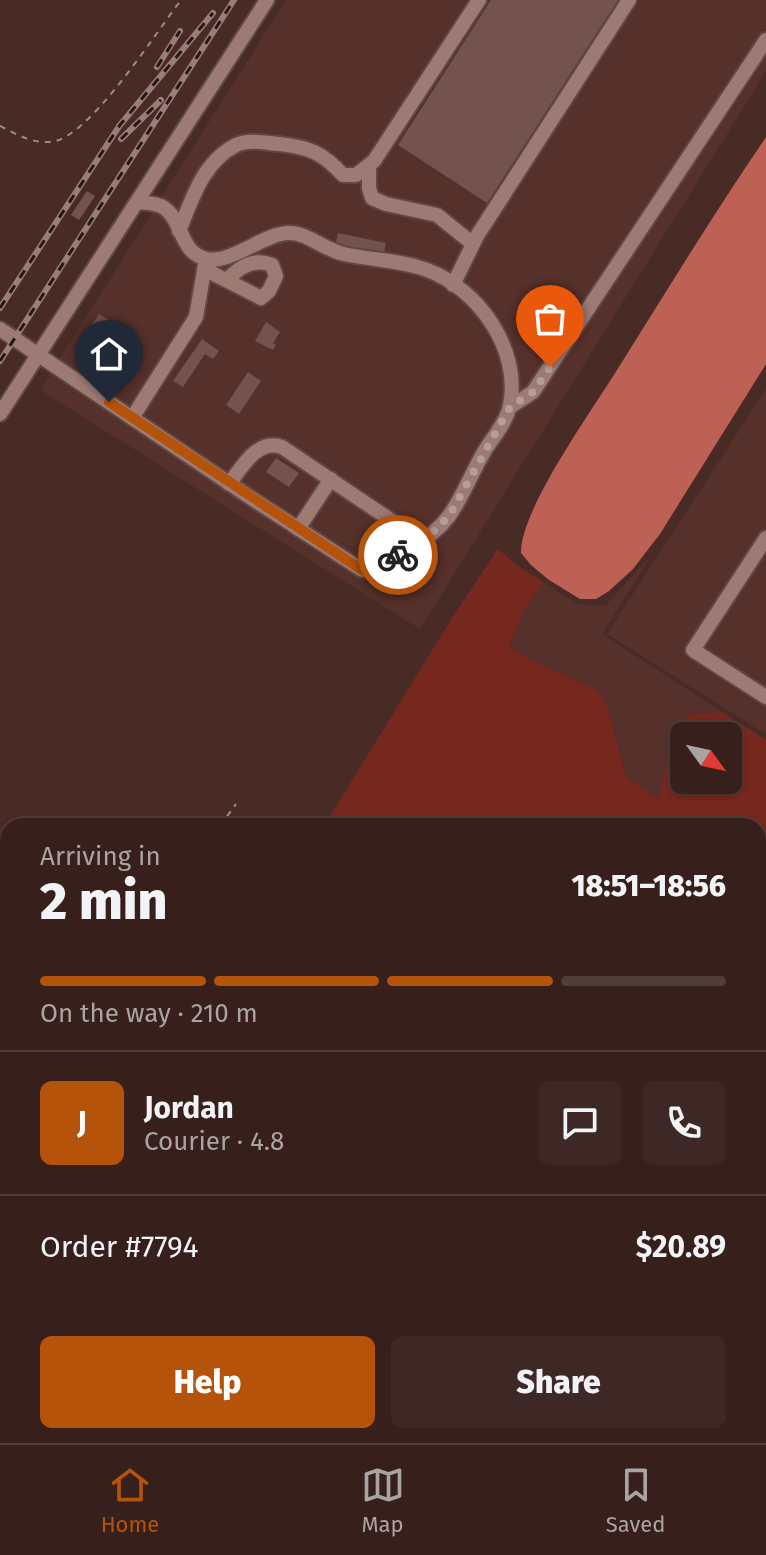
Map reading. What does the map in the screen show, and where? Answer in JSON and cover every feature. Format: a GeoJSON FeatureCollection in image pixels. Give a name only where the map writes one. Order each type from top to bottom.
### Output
{"type":"FeatureCollection","features":[{"type":"Feature","properties":{"kind":"street"},"geometry":{"type":"LineString","coordinates":[[0,414],[267,0]]}},
{"type":"Feature","properties":{"kind":"street"},"geometry":{"type":"LineString","coordinates":[[179,231],[201,177],[237,145],[254,142],[325,155],[343,175],[356,175],[369,165],[479,0]]}},
{"type":"Feature","properties":{"kind":"street"},"geometry":{"type":"LineString","coordinates":[[453,285],[473,244],[629,0]]}},
{"type":"Feature","properties":{"kind":"street"},"geometry":{"type":"LineString","coordinates":[[0,329],[362,570],[393,559],[430,535],[449,516],[510,407],[533,392],[766,40]]}},
{"type":"Feature","properties":{"kind":"street"},"geometry":{"type":"LineString","coordinates":[[369,165],[372,198],[437,215],[473,244]]}},
{"type":"Feature","properties":{"kind":"street"},"geometry":{"type":"LineString","coordinates":[[137,202],[159,205],[166,210],[191,251],[228,279]]}},
{"type":"Feature","properties":{"kind":"street"},"geometry":{"type":"LineString","coordinates":[[205,264],[287,233],[302,234],[331,252],[420,267],[470,298],[506,348],[511,364],[510,407]]}},
{"type":"Feature","properties":{"kind":"street"},"geometry":{"type":"LineString","coordinates":[[132,418],[196,317],[205,264]]}},
{"type":"Feature","properties":{"kind":"street"},"geometry":{"type":"LineString","coordinates":[[229,484],[250,457],[260,449],[275,445],[392,521],[401,535],[401,553]]}},
{"type":"Feature","properties":{"kind":"street"},"geometry":{"type":"LineString","coordinates":[[298,529],[331,479]]}},
{"type":"Feature","properties":{"kind":"street"},"geometry":{"type":"LineString","coordinates":[[766,538],[693,650],[766,697]]}},
{"type":"Feature","properties":{"kind":"path"},"geometry":{"type":"LineString","coordinates":[[0,126],[33,141],[58,140],[81,124],[106,99],[181,0]]}},
{"type":"Feature","properties":{"kind":"path"},"geometry":{"type":"LineString","coordinates":[[226,818],[236,804]]}},
{"type":"Feature","properties":{"kind":"shaded area"},"geometry":{"type":"Polygon","coordinates":[[[286,0],[766,0],[766,71],[420,629],[40,390],[286,0]]]}},
{"type":"Feature","properties":{"kind":"shaded area"},"geometry":{"type":"Polygon","coordinates":[[[766,137],[766,364],[660,534],[633,569],[596,599],[580,599],[549,580],[521,553],[532,512],[576,434],[766,137]]]}},
{"type":"Feature","properties":{"kind":"shaded area"},"geometry":{"type":"Polygon","coordinates":[[[766,389],[766,734],[607,634],[766,389]]]}},
{"type":"Feature","properties":{"kind":"shaded area"},"geometry":{"type":"Polygon","coordinates":[[[498,549],[543,582],[523,613],[509,646],[529,659],[598,690],[607,706],[627,778],[659,798],[670,739],[670,794],[742,794],[742,725],[766,740],[766,818],[329,818],[498,549]]]}},
{"type":"Feature","properties":{"kind":"shaded area"},"geometry":{"type":"Polygon","coordinates":[[[654,552],[602,634],[722,712],[691,714],[688,722],[670,722],[670,769],[659,798],[627,778],[607,706],[598,690],[529,659],[509,646],[523,613],[543,582],[578,604],[605,606],[654,552]]]}},
{"type":"Feature","properties":{"kind":"shaded area"},"geometry":{"type":"Polygon","coordinates":[[[722,712],[738,722],[683,722],[691,714],[722,712]]]}},
{"type":"Feature","properties":{"kind":"building"},"geometry":{"type":"Polygon","coordinates":[[[491,0],[618,0],[487,203],[398,145],[491,0]]]}},
{"type":"Feature","properties":{"kind":"building"},"geometry":{"type":"Polygon","coordinates":[[[87,191],[95,196],[79,220],[71,215],[87,191]]]}},
{"type":"Feature","properties":{"kind":"building"},"geometry":{"type":"Polygon","coordinates":[[[338,233],[386,243],[383,258],[335,248],[338,233]]]}},
{"type":"Feature","properties":{"kind":"building"},"geometry":{"type":"Polygon","coordinates":[[[99,314],[128,332],[119,346],[90,328],[99,314]]]}},
{"type":"Feature","properties":{"kind":"building"},"geometry":{"type":"Polygon","coordinates":[[[266,322],[280,332],[273,343],[276,345],[273,350],[255,341],[266,322]]]}},
{"type":"Feature","properties":{"kind":"building"},"geometry":{"type":"Polygon","coordinates":[[[202,339],[219,351],[213,359],[205,354],[183,387],[173,381],[202,339]]]}},
{"type":"Feature","properties":{"kind":"building"},"geometry":{"type":"Polygon","coordinates":[[[248,372],[261,381],[239,414],[226,405],[248,372]]]}},
{"type":"Feature","properties":{"kind":"building"},"geometry":{"type":"Polygon","coordinates":[[[276,458],[299,473],[289,487],[266,472],[276,458]]]}},
{"type":"Feature","properties":{"kind":"railway"},"geometry":{"type":"LineString","coordinates":[[0,361],[234,0]]}},
{"type":"Feature","properties":{"kind":"railway"},"geometry":{"type":"LineString","coordinates":[[0,308],[120,125],[213,13]]}},
{"type":"Feature","properties":{"kind":"railway"},"geometry":{"type":"LineString","coordinates":[[157,67],[180,31]]}},
{"type":"Feature","properties":{"kind":"railway"},"geometry":{"type":"LineString","coordinates":[[121,139],[161,100]]}},
{"type":"Feature","properties":{"kind":"way so far"},"geometry":{"type":"LineString","coordinates":[[398,555],[430,535],[449,516],[510,407],[533,392],[550,367]]}},
{"type":"Feature","properties":{"kind":"route"},"geometry":{"type":"LineString","coordinates":[[109,402],[362,570],[398,555]]}}]}
